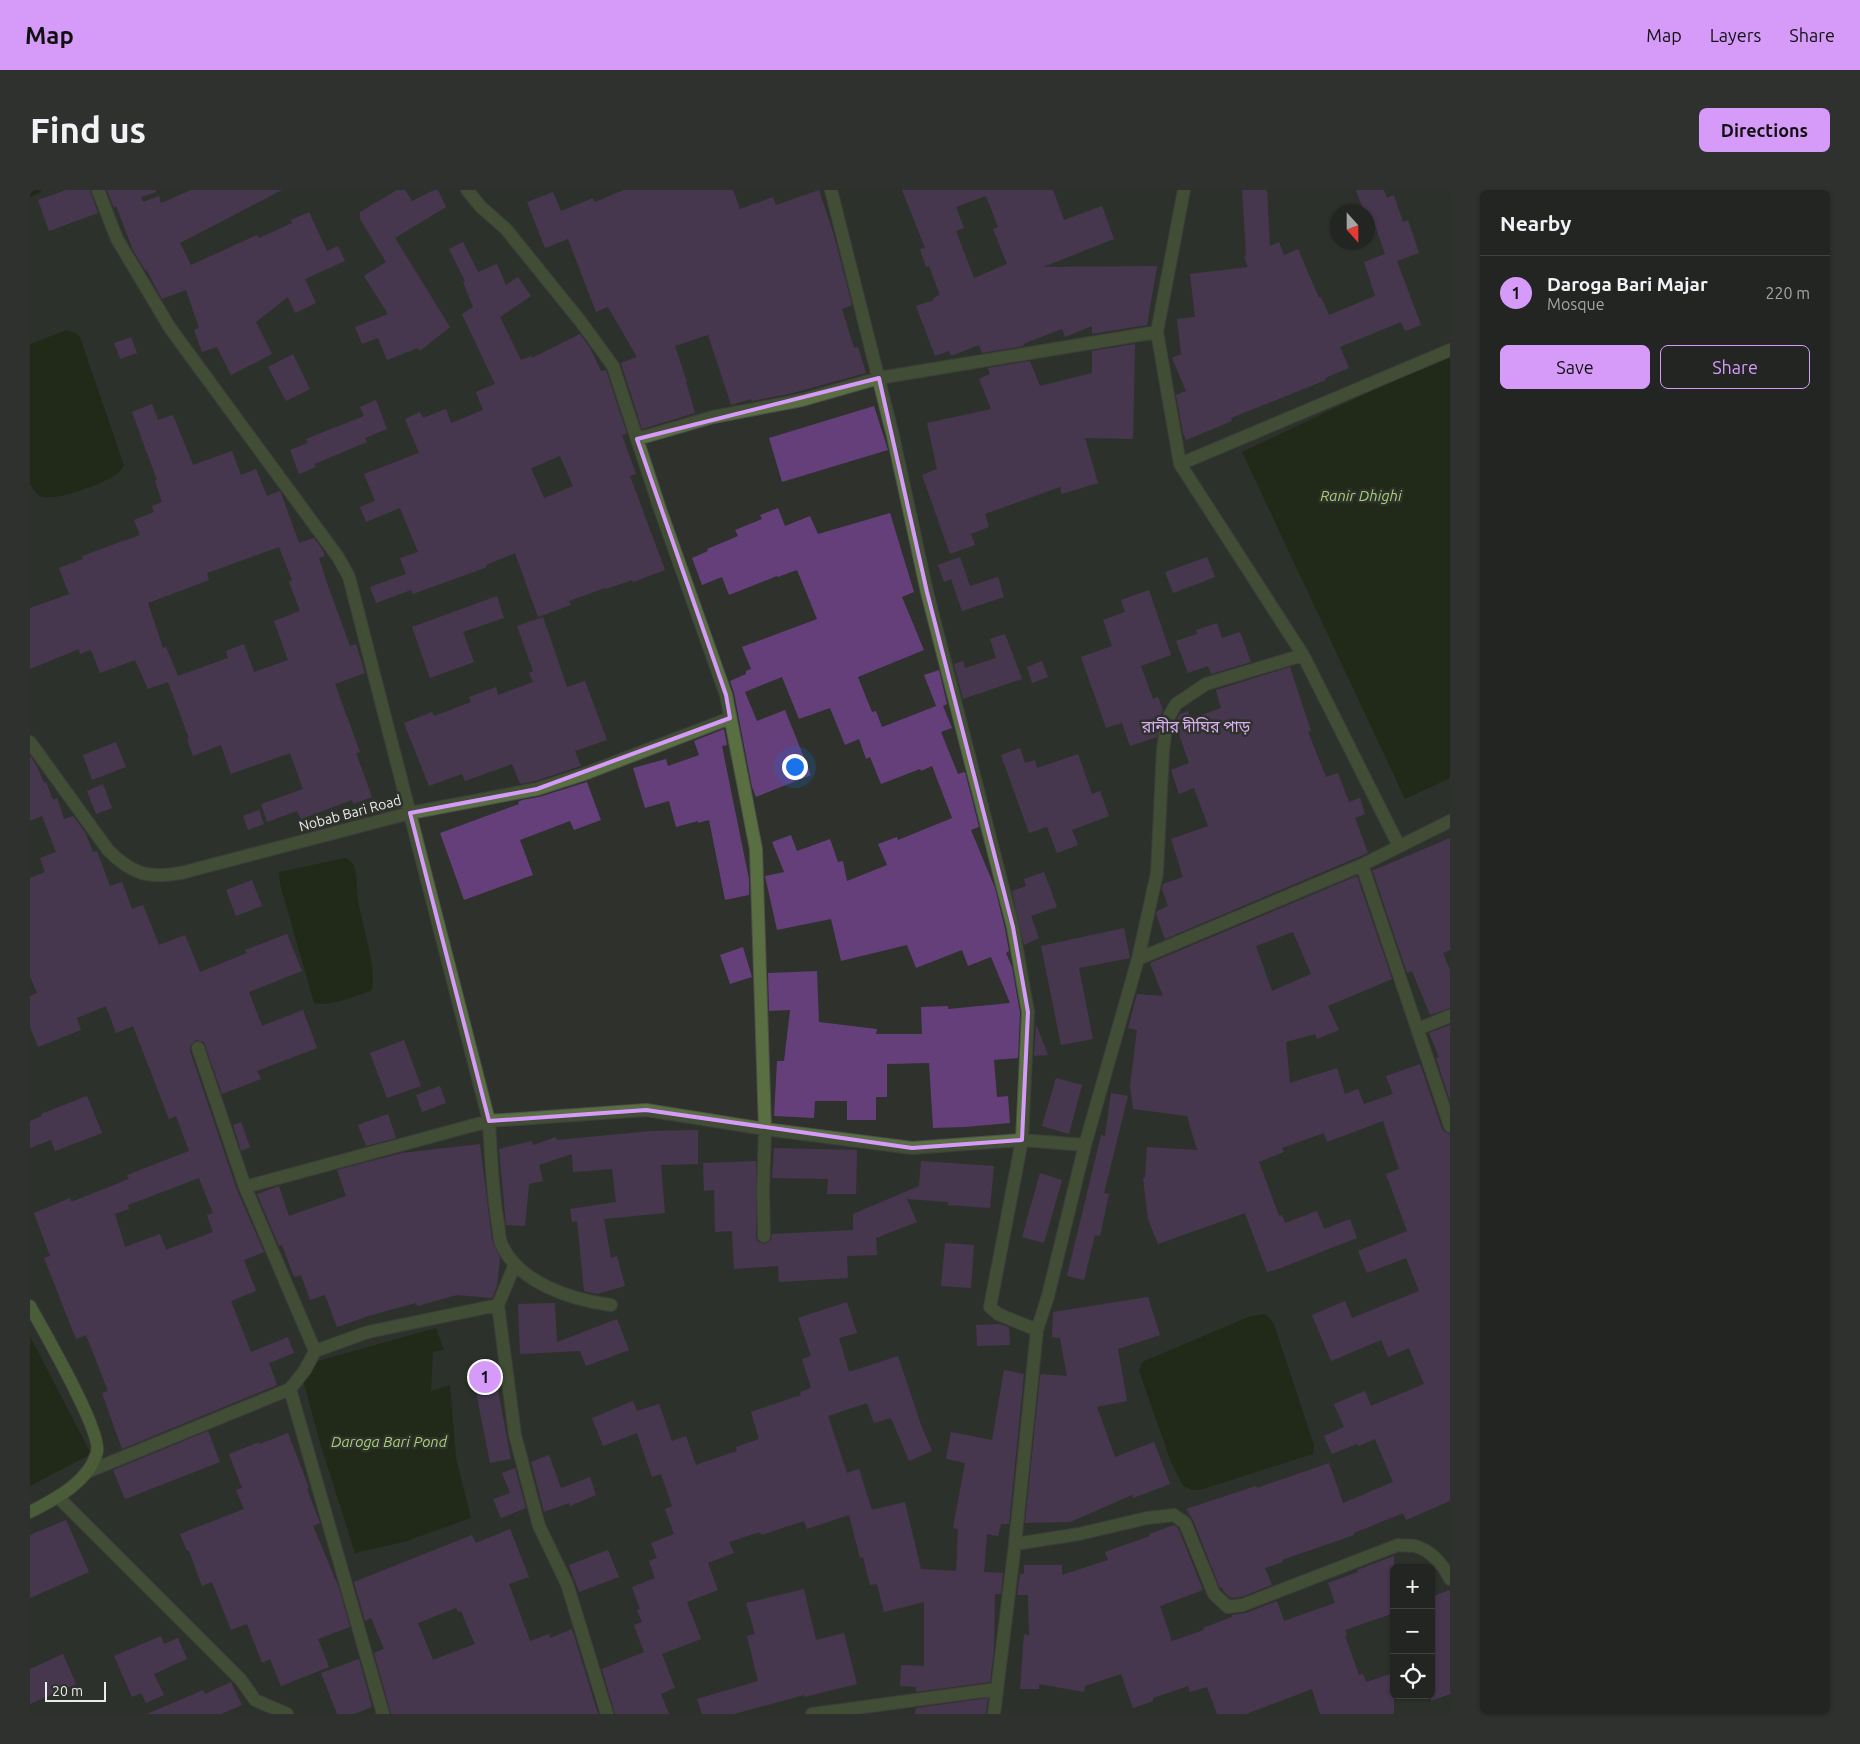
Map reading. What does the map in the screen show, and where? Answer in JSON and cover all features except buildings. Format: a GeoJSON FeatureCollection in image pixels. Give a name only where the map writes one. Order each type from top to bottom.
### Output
{"type":"FeatureCollection","features":[{"type":"Feature","properties":{"kind":"street"},"geometry":{"type":"LineString","coordinates":[[98,190],[117,239],[170,328],[338,557],[349,577],[489,1121],[494,1203],[502,1243],[515,1264],[528,1275],[552,1289],[586,1302],[611,1305]]}},
{"type":"Feature","properties":{"kind":"street"},"geometry":{"type":"LineString","coordinates":[[467,190],[481,207],[506,229],[581,322],[613,366],[660,509],[726,695],[756,849],[765,1129],[764,1236]]}},
{"type":"Feature","properties":{"kind":"street"},"geometry":{"type":"LineString","coordinates":[[831,190],[893,436],[927,592],[1013,927],[1028,1012],[1022,1140],[990,1308],[998,1314],[1037,1330]]}},
{"type":"Feature","properties":{"kind":"street"},"geometry":{"type":"LineString","coordinates":[[1184,190],[1157,332],[1180,464],[1304,654],[1399,846]]}},
{"type":"Feature","properties":{"kind":"street"},"geometry":{"type":"LineString","coordinates":[[637,439],[713,417],[802,400],[878,378],[1157,332]]}},
{"type":"Feature","properties":{"kind":"street"},"geometry":{"type":"LineString","coordinates":[[1180,464],[1450,350]]}},
{"type":"Feature","properties":{"kind":"street"},"geometry":{"type":"LineString","coordinates":[[994,1714],[1037,1330],[1048,1296],[1086,1145],[1138,959],[1157,872],[1163,750],[1167,720],[1176,704],[1206,684],[1304,654]]}},
{"type":"Feature","properties":{"kind":"street","name":"Nobab Bari Road"},"geometry":{"type":"LineString","coordinates":[[30,742],[108,850],[119,861],[141,873],[161,876],[181,873],[410,813],[537,789],[584,774],[730,718]]}},
{"type":"Feature","properties":{"kind":"street"},"geometry":{"type":"LineString","coordinates":[[1138,959],[1362,865],[1450,821]]}},
{"type":"Feature","properties":{"kind":"street"},"geometry":{"type":"LineString","coordinates":[[1362,865],[1450,1126]]}},
{"type":"Feature","properties":{"kind":"street"},"geometry":{"type":"LineString","coordinates":[[1418,1029],[1450,1016]]}},
{"type":"Feature","properties":{"kind":"street"},"geometry":{"type":"LineString","coordinates":[[198,1048],[245,1187],[315,1351]]}},
{"type":"Feature","properties":{"kind":"street"},"geometry":{"type":"LineString","coordinates":[[245,1187],[489,1121],[646,1110],[765,1129],[912,1148],[1022,1140],[1086,1145]]}},
{"type":"Feature","properties":{"kind":"street"},"geometry":{"type":"LineString","coordinates":[[515,1264],[498,1306],[515,1434],[539,1526],[567,1584],[607,1714]]}},
{"type":"Feature","properties":{"kind":"street"},"geometry":{"type":"LineString","coordinates":[[30,1306],[84,1409],[96,1439],[97,1451],[87,1472]]}},
{"type":"Feature","properties":{"kind":"street"},"geometry":{"type":"LineString","coordinates":[[30,1512],[58,1497],[87,1472],[290,1389],[305,1370],[315,1351],[368,1332],[498,1306]]}},
{"type":"Feature","properties":{"kind":"street"},"geometry":{"type":"LineString","coordinates":[[290,1389],[383,1714]]}},
{"type":"Feature","properties":{"kind":"street"},"geometry":{"type":"LineString","coordinates":[[58,1497],[241,1680],[262,1714]]}},
{"type":"Feature","properties":{"kind":"street"},"geometry":{"type":"LineString","coordinates":[[1014,1544],[1079,1534],[1147,1518],[1174,1515],[1185,1522],[1214,1594],[1228,1607],[1243,1605],[1398,1545],[1415,1546],[1432,1556],[1446,1569],[1450,1579]]}},
{"type":"Feature","properties":{"kind":"street"},"geometry":{"type":"LineString","coordinates":[[812,1714],[997,1689]]}},
{"type":"Feature","properties":{"kind":"street"},"geometry":{"type":"LineString","coordinates":[[255,1700],[287,1714]]}},
{"type":"Feature","properties":{"kind":"highlighted area"},"geometry":{"type":"Polygon","coordinates":[[[879,378],[927,592],[1013,927],[1028,1012],[1022,1140],[912,1148],[646,1110],[489,1121],[410,813],[537,789],[730,718],[726,695],[637,439],[879,378]]]}},
{"type":"Feature","properties":{"kind":"water"},"geometry":{"type":"Polygon","coordinates":[[[67,330],[78,334],[81,340],[124,465],[117,474],[92,486],[70,494],[43,497],[37,494],[30,484],[30,344],[67,330]]]}},
{"type":"Feature","properties":{"kind":"water","name":"Ranir Dhighi"},"geometry":{"type":"Polygon","coordinates":[[[1450,354],[1450,778],[1405,799],[1242,452],[1450,354]]]}},
{"type":"Feature","properties":{"kind":"water"},"geometry":{"type":"Polygon","coordinates":[[[345,858],[353,863],[356,873],[358,900],[371,960],[373,983],[371,991],[357,996],[327,1004],[314,1003],[280,884],[279,872],[345,858]]]}},
{"type":"Feature","properties":{"kind":"water"},"geometry":{"type":"Polygon","coordinates":[[[1263,1314],[1268,1316],[1274,1324],[1314,1445],[1313,1454],[1200,1490],[1192,1490],[1183,1486],[1171,1462],[1139,1371],[1142,1362],[1248,1317],[1263,1314]]]}},
{"type":"Feature","properties":{"kind":"water","name":"Daroga Bari Pond"},"geometry":{"type":"Polygon","coordinates":[[[436,1328],[444,1350],[433,1352],[431,1391],[450,1385],[456,1458],[471,1518],[404,1542],[355,1553],[320,1443],[303,1380],[314,1362],[436,1328]]]}},
{"type":"Feature","properties":{"kind":"water"},"geometry":{"type":"Polygon","coordinates":[[[30,1336],[91,1454],[30,1486],[30,1336]]]}},
{"type":"Feature","properties":{"kind":"waterway"},"geometry":{"type":"LineString","coordinates":[[30,194],[38,190]]}},
{"type":"Feature","properties":{"kind":"place","name":"Daroga Bari Majar"},"geometry":{"type":"Point","coordinates":[485,1377]}},
{"type":"Feature","properties":{"kind":"district","name":"রানীর দীঘির পাড়"},"geometry":{"type":"Point","coordinates":[1196,726]}}]}
